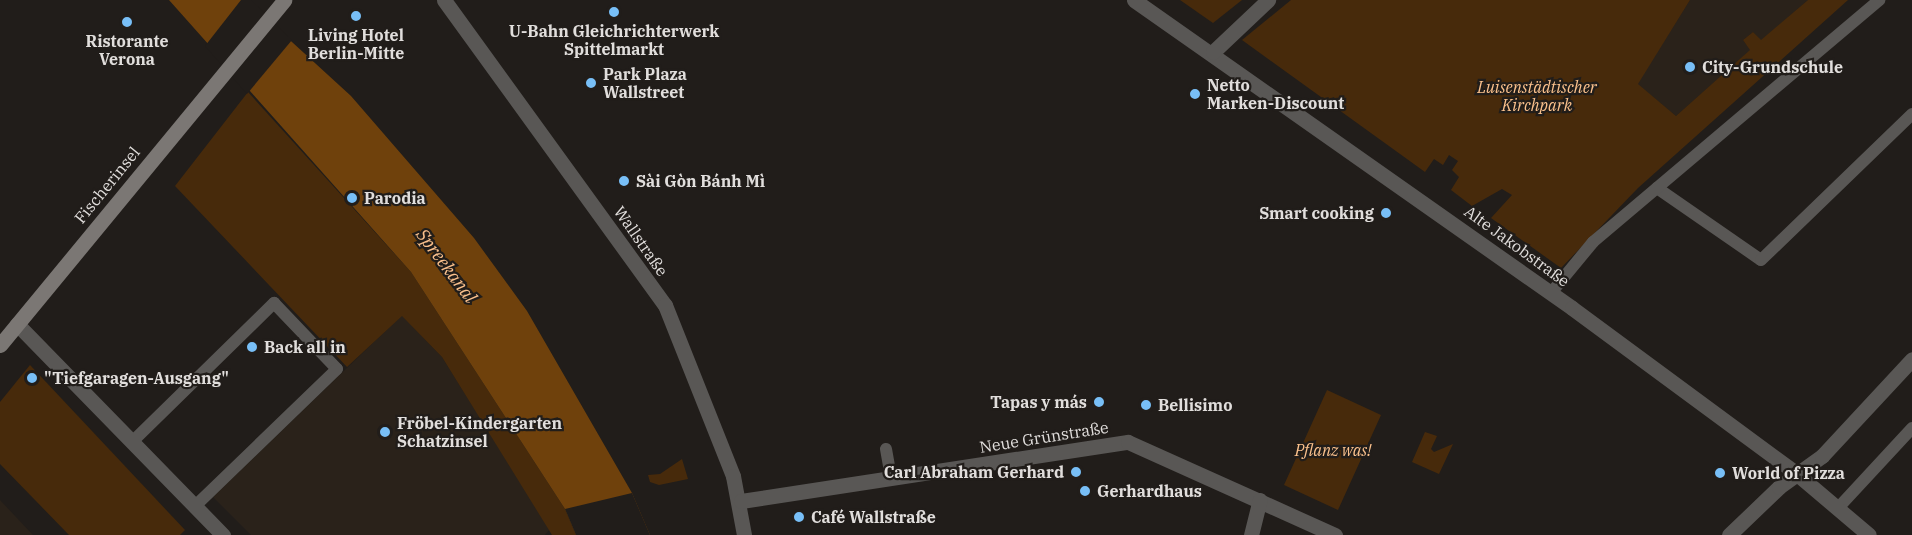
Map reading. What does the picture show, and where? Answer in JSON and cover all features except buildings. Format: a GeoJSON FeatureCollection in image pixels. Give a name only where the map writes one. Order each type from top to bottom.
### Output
{"type":"FeatureCollection","features":[{"type":"Feature","properties":{"kind":"street","name":"Wallstraße"},"geometry":{"type":"LineString","coordinates":[[444,0],[665,305],[741,501],[744,535]]}},
{"type":"Feature","properties":{"kind":"street","name":"Alte Jakobstraße"},"geometry":{"type":"LineString","coordinates":[[1134,0],[1213,52],[1551,293],[1797,474],[1869,535]]}},
{"type":"Feature","properties":{"kind":"street"},"geometry":{"type":"LineString","coordinates":[[1213,52],[1268,0]]}},
{"type":"Feature","properties":{"kind":"street","name":"Fischerinsel"},"geometry":{"type":"LineString","coordinates":[[0,345],[277,6]]}},
{"type":"Feature","properties":{"kind":"street"},"geometry":{"type":"LineString","coordinates":[[17,324],[223,535]]}},
{"type":"Feature","properties":{"kind":"street"},"geometry":{"type":"LineString","coordinates":[[1729,535],[1797,474],[1822,456],[1912,359]]}},
{"type":"Feature","properties":{"kind":"street","name":"Neue Grünstraße"},"geometry":{"type":"LineString","coordinates":[[741,501],[1128,442],[1335,535]]}},
{"type":"Feature","properties":{"kind":"street"},"geometry":{"type":"LineString","coordinates":[[1251,535],[1260,500]]}},
{"type":"Feature","properties":{"kind":"lane"},"geometry":{"type":"LineString","coordinates":[[1551,293],[1593,242],[1879,0]]}},
{"type":"Feature","properties":{"kind":"lane"},"geometry":{"type":"LineString","coordinates":[[1657,188],[1761,260],[1912,114]]}},
{"type":"Feature","properties":{"kind":"lane"},"geometry":{"type":"LineString","coordinates":[[132,441],[274,303],[337,369],[195,506]]}},
{"type":"Feature","properties":{"kind":"lane"},"geometry":{"type":"LineString","coordinates":[[1838,508],[1912,428]]}},
{"type":"Feature","properties":{"kind":"lane"},"geometry":{"type":"LineString","coordinates":[[886,449],[891,478]]}},
{"type":"Feature","properties":{"kind":"shaded area","name":"City-Grundschule"},"geometry":{"type":"Polygon","coordinates":[[[1690,0],[1808,0],[1761,41],[1753,32],[1743,40],[1751,50],[1676,116],[1637,84],[1690,0]]]}},
{"type":"Feature","properties":{"kind":"shaded area","name":"Fröbel-Kindergarten Schatzinsel"},"geometry":{"type":"Polygon","coordinates":[[[402,315],[442,357],[550,529],[545,535],[251,535],[213,497],[402,315]]]}},
{"type":"Feature","properties":{"kind":"shaded area"},"geometry":{"type":"Polygon","coordinates":[[[0,500],[33,535],[0,535],[0,500]]]}},
{"type":"Feature","properties":{"kind":"green space"},"geometry":{"type":"Polygon","coordinates":[[[1180,0],[1242,0],[1213,23],[1180,0]]]}},
{"type":"Feature","properties":{"kind":"green space","name":"Luisenstädtischer Kirchpark"},"geometry":{"type":"Polygon","coordinates":[[[1291,0],[1690,0],[1638,84],[1676,116],[1750,50],[1743,40],[1753,32],[1761,40],[1808,0],[1848,0],[1638,188],[1561,268],[1491,218],[1512,195],[1502,189],[1472,206],[1451,190],[1459,177],[1452,170],[1458,161],[1449,155],[1443,165],[1434,159],[1425,172],[1242,40],[1291,0]]]}},
{"type":"Feature","properties":{"kind":"green space"},"geometry":{"type":"Polygon","coordinates":[[[248,92],[411,272],[565,509],[576,535],[552,535],[442,357],[402,316],[347,367],[175,186],[248,92]]]}},
{"type":"Feature","properties":{"kind":"green space"},"geometry":{"type":"Polygon","coordinates":[[[30,365],[185,530],[180,535],[69,535],[0,464],[0,402],[30,365]]]}},
{"type":"Feature","properties":{"kind":"green space","name":"Pflanz was!"},"geometry":{"type":"Polygon","coordinates":[[[1327,390],[1381,415],[1338,510],[1284,485],[1327,390]]]}},
{"type":"Feature","properties":{"kind":"green space"},"geometry":{"type":"Polygon","coordinates":[[[1425,432],[1437,436],[1431,449],[1434,452],[1453,444],[1439,474],[1412,462],[1425,432]]]}},
{"type":"Feature","properties":{"kind":"green space"},"geometry":{"type":"Polygon","coordinates":[[[682,459],[688,479],[659,485],[650,482],[648,475],[660,474],[682,459]]]}},
{"type":"Feature","properties":{"kind":"water","name":"Spreekanal"},"geometry":{"type":"Polygon","coordinates":[[[169,0],[246,0],[351,96],[474,238],[527,311],[632,493],[650,535],[576,535],[565,509],[411,272],[169,0]]]}},
{"type":"Feature","properties":{"kind":"pier"},"geometry":{"type":"Polygon","coordinates":[[[241,0],[251,0],[292,40],[247,94],[205,46],[241,0]]]}},
{"type":"Feature","properties":{"kind":"pier"},"geometry":{"type":"Polygon","coordinates":[[[632,493],[650,535],[576,535],[565,509],[632,493]]]}},
{"type":"Feature","properties":{"kind":"place","name":"U-Bahn Gleichrichterwerk Spittelmarkt"},"geometry":{"type":"Point","coordinates":[614,12]}},
{"type":"Feature","properties":{"kind":"place","name":"Living Hotel Berlin-Mitte"},"geometry":{"type":"Point","coordinates":[356,16]}},
{"type":"Feature","properties":{"kind":"place","name":"Ristorante Verona"},"geometry":{"type":"Point","coordinates":[127,22]}},
{"type":"Feature","properties":{"kind":"place","name":"City-Grundschule"},"geometry":{"type":"Point","coordinates":[1690,67]}},
{"type":"Feature","properties":{"kind":"place","name":"Park Plaza Wallstreet"},"geometry":{"type":"Point","coordinates":[591,83]}},
{"type":"Feature","properties":{"kind":"place","name":"Netto Marken-Discount"},"geometry":{"type":"Point","coordinates":[1195,94]}},
{"type":"Feature","properties":{"kind":"place","name":"Sài Gòn Bánh Mì"},"geometry":{"type":"Point","coordinates":[624,181]}},
{"type":"Feature","properties":{"kind":"place","name":"Parodia"},"geometry":{"type":"Point","coordinates":[352,198]}},
{"type":"Feature","properties":{"kind":"place","name":"Smart cooking"},"geometry":{"type":"Point","coordinates":[1386,213]}},
{"type":"Feature","properties":{"kind":"place","name":"Back all in"},"geometry":{"type":"Point","coordinates":[252,347]}},
{"type":"Feature","properties":{"kind":"place","name":"\"Tiefgaragen-Ausgang\""},"geometry":{"type":"Point","coordinates":[32,378]}},
{"type":"Feature","properties":{"kind":"place","name":"Tapas y más"},"geometry":{"type":"Point","coordinates":[1099,402]}},
{"type":"Feature","properties":{"kind":"place","name":"Bellisimo"},"geometry":{"type":"Point","coordinates":[1146,405]}},
{"type":"Feature","properties":{"kind":"place","name":"Fröbel-Kindergarten Schatzinsel"},"geometry":{"type":"Point","coordinates":[385,432]}},
{"type":"Feature","properties":{"kind":"place","name":"Carl Abraham Gerhard"},"geometry":{"type":"Point","coordinates":[1076,472]}},
{"type":"Feature","properties":{"kind":"place","name":"World of Pizza"},"geometry":{"type":"Point","coordinates":[1720,473]}},
{"type":"Feature","properties":{"kind":"place","name":"Gerhardhaus"},"geometry":{"type":"Point","coordinates":[1085,491]}},
{"type":"Feature","properties":{"kind":"place","name":"Café Wallstraße"},"geometry":{"type":"Point","coordinates":[799,517]}}]}
